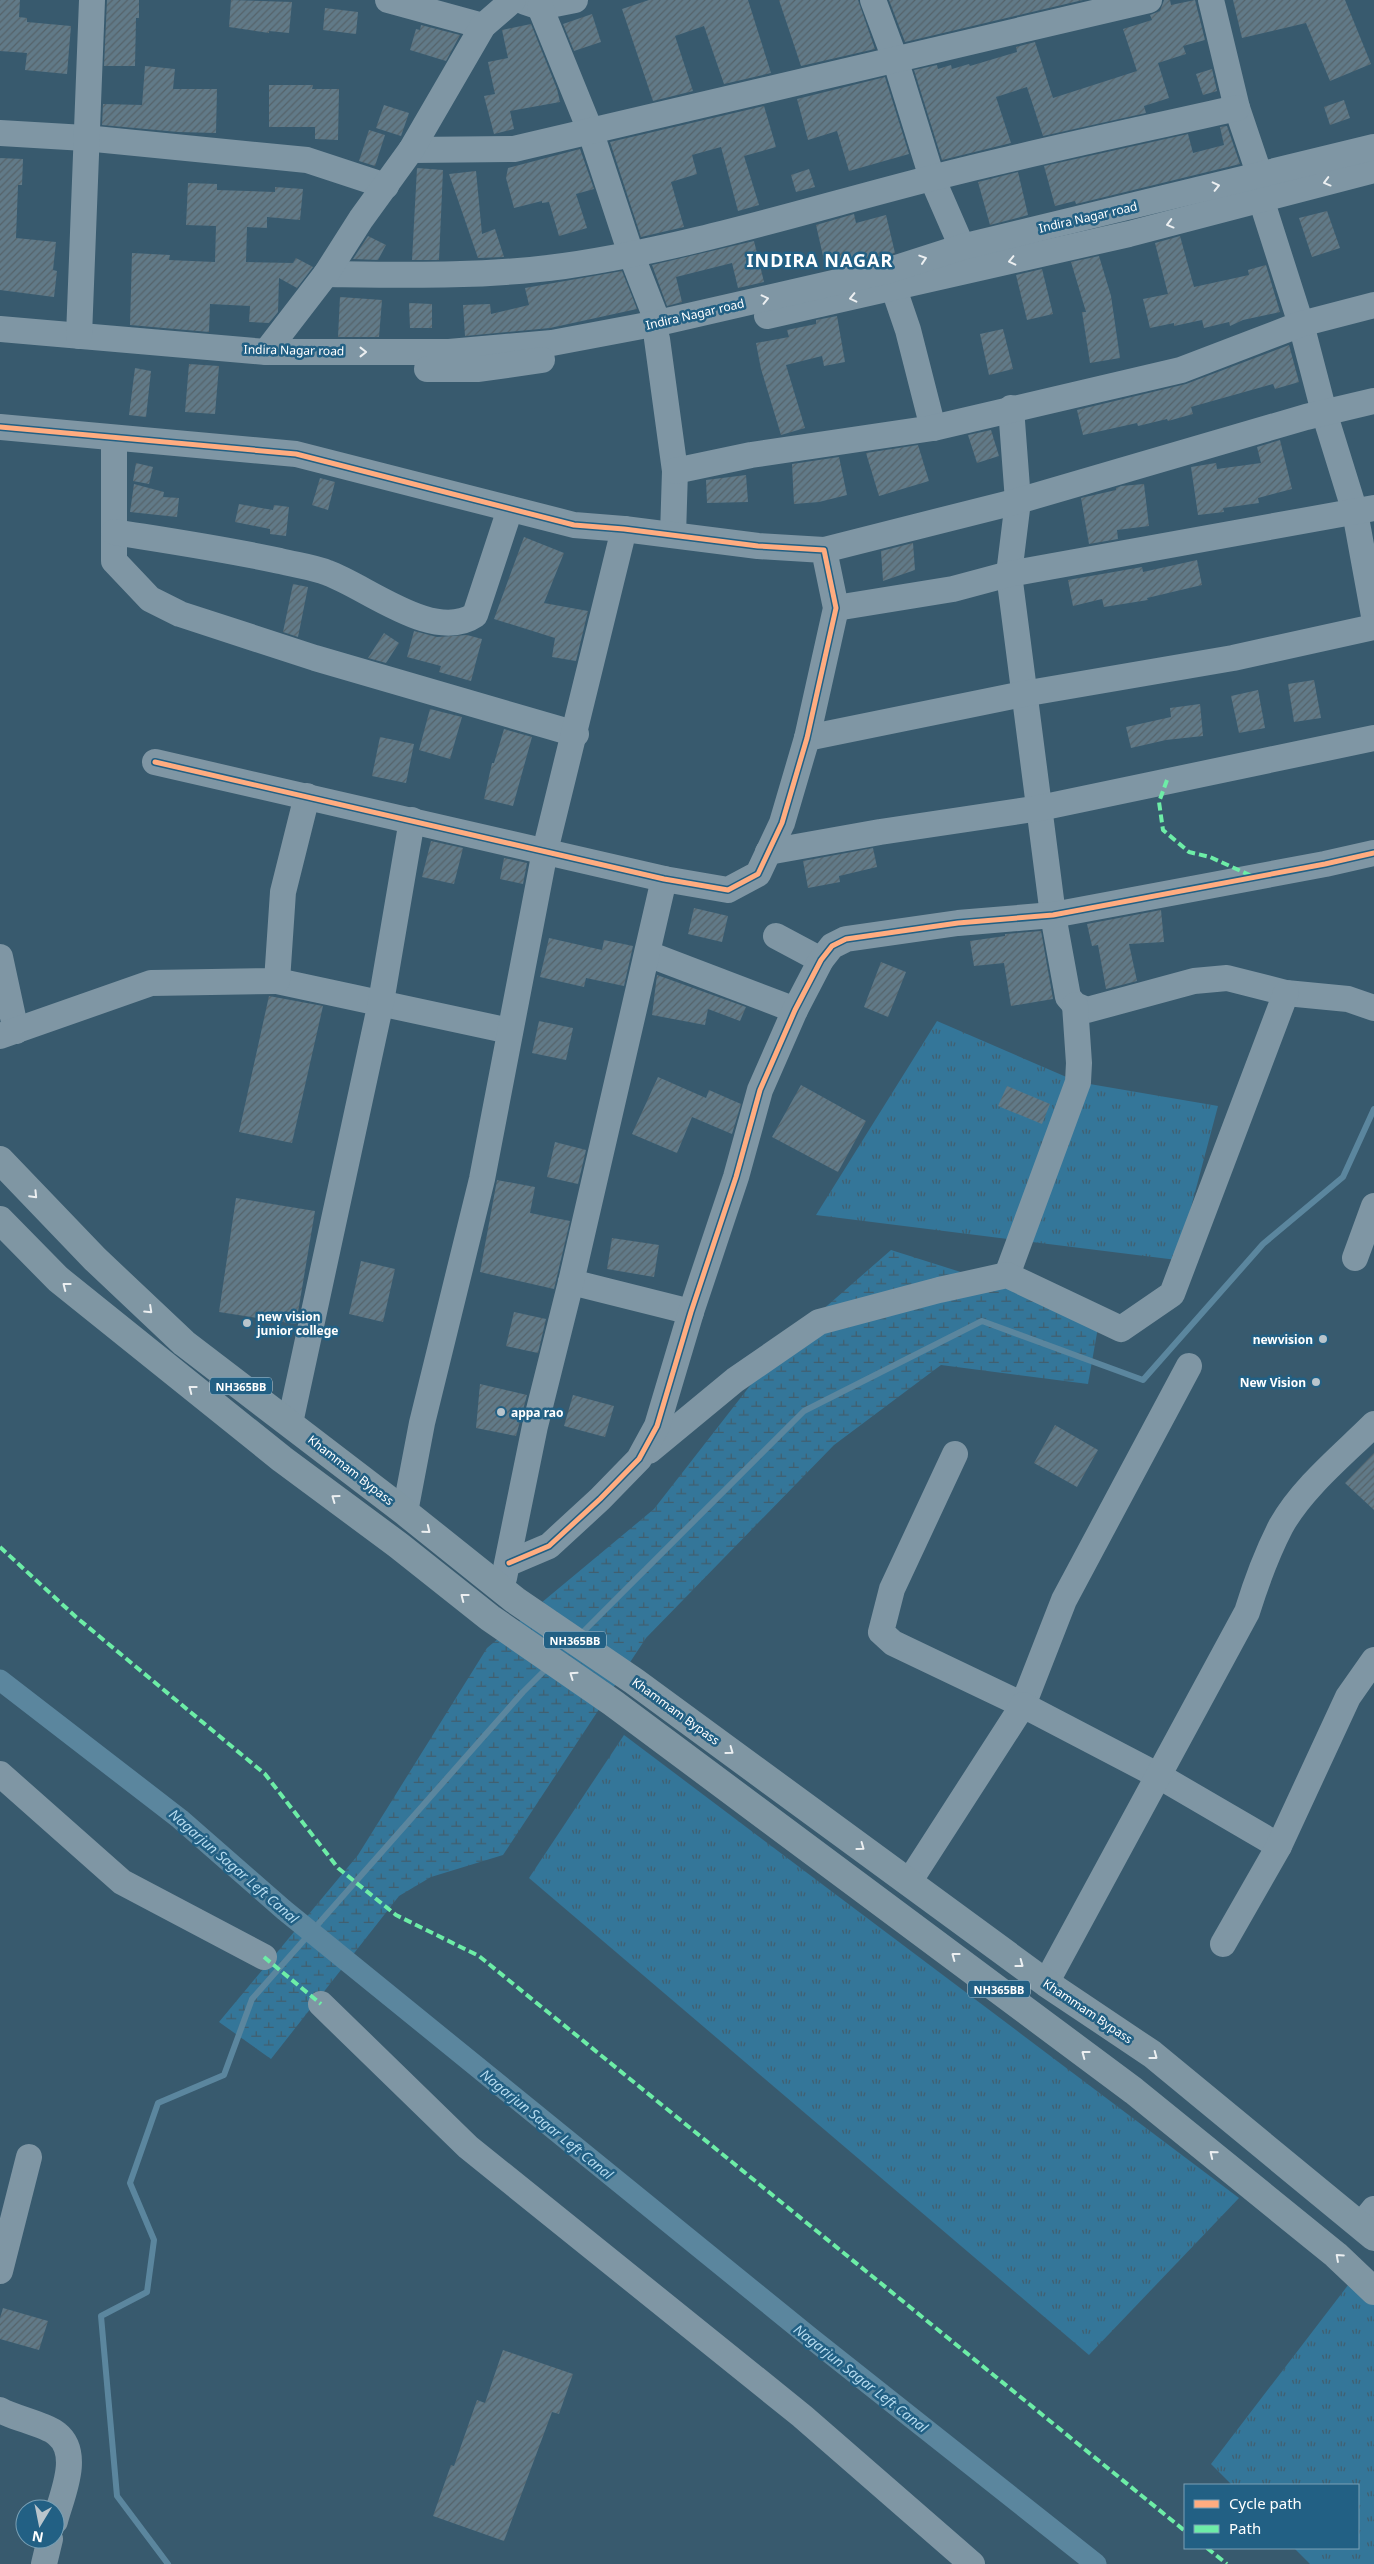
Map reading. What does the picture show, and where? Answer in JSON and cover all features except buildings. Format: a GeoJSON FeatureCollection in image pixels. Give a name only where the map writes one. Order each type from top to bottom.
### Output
{"type":"FeatureCollection","features":[{"type":"Feature","properties":{"kind":"highway","name":"Khammam Bypass"},"geometry":{"type":"LineString","coordinates":[[0,1160],[95,1259],[184,1343],[405,1512],[508,1595],[634,1681],[1046,1983],[1152,2054],[1370,2224]]}},
{"type":"Feature","properties":{"kind":"highway","name":"NH365BB"},"geometry":{"type":"LineString","coordinates":[[0,1220],[58,1279],[282,1460],[398,1545],[503,1626],[613,1703],[1134,2091],[1336,2255],[1374,2291]]}},
{"type":"Feature","properties":{"kind":"street"},"geometry":{"type":"LineString","coordinates":[[79,336],[85,138],[92,0]]}},
{"type":"Feature","properties":{"kind":"street"},"geometry":{"type":"LineString","coordinates":[[388,0],[483,26]]}},
{"type":"Feature","properties":{"kind":"street"},"geometry":{"type":"LineString","coordinates":[[266,352],[326,274],[411,150],[483,26],[513,0]]}},
{"type":"Feature","properties":{"kind":"street"},"geometry":{"type":"LineString","coordinates":[[575,0],[530,4],[590,130],[658,331],[675,471],[673,535]]}},
{"type":"Feature","properties":{"kind":"street"},"geometry":{"type":"LineString","coordinates":[[873,0],[895,59],[932,178],[962,247]]}},
{"type":"Feature","properties":{"kind":"street"},"geometry":{"type":"LineString","coordinates":[[411,150],[514,149],[1148,0]]}},
{"type":"Feature","properties":{"kind":"street"},"geometry":{"type":"LineString","coordinates":[[1211,0],[1237,108],[1301,324],[1324,412],[1365,510],[1374,616]]}},
{"type":"Feature","properties":{"kind":"street"},"geometry":{"type":"LineString","coordinates":[[326,274],[469,275],[564,266],[631,254],[789,218],[932,178],[1237,108]]}},
{"type":"Feature","properties":{"kind":"street"},"geometry":{"type":"LineString","coordinates":[[0,134],[85,138],[307,160],[386,186]]}},
{"type":"Feature","properties":{"kind":"street","name":"Indira Nagar road"},"geometry":{"type":"LineString","coordinates":[[0,348],[326,369],[479,369],[658,331],[894,289],[1129,234],[1374,146]]}},
{"type":"Feature","properties":{"kind":"street","name":"Indira Nagar road"},"geometry":{"type":"LineString","coordinates":[[0,330],[266,352],[449,352],[658,331],[890,270],[962,247],[1260,188],[1374,170]]}},
{"type":"Feature","properties":{"kind":"street"},"geometry":{"type":"LineString","coordinates":[[894,289],[908,330],[933,428]]}},
{"type":"Feature","properties":{"kind":"street"},"geometry":{"type":"LineString","coordinates":[[675,471],[751,455],[933,428],[1011,408],[1181,370],[1301,324],[1374,305]]}},
{"type":"Feature","properties":{"kind":"street"},"geometry":{"type":"LineString","coordinates":[[0,427],[296,454],[574,525],[624,529],[758,546],[824,550],[1018,501],[1324,412],[1374,401]]}},
{"type":"Feature","properties":{"kind":"street"},"geometry":{"type":"LineString","coordinates":[[1011,408],[1018,501],[1009,574],[1053,915],[1068,996],[1075,1005],[1087,1010],[1194,981],[1227,978],[1286,994],[1348,999],[1374,1008]]}},
{"type":"Feature","properties":{"kind":"street"},"geometry":{"type":"LineString","coordinates":[[114,438],[114,561],[150,599],[180,614],[315,658],[576,734]]}},
{"type":"Feature","properties":{"kind":"street"},"geometry":{"type":"LineString","coordinates":[[114,532],[245,553],[328,573],[402,611],[449,624],[466,622],[475,615],[510,509]]}},
{"type":"Feature","properties":{"kind":"street"},"geometry":{"type":"LineString","coordinates":[[836,608],[953,589],[1009,574],[1365,510]]}},
{"type":"Feature","properties":{"kind":"street"},"geometry":{"type":"LineString","coordinates":[[405,1512],[422,1423],[482,1179],[545,852],[576,734],[624,529]]}},
{"type":"Feature","properties":{"kind":"street"},"geometry":{"type":"LineString","coordinates":[[155,762],[664,879],[728,890],[758,874],[782,823],[808,738],[836,608],[824,550]]}},
{"type":"Feature","properties":{"kind":"street"},"geometry":{"type":"LineString","coordinates":[[808,738],[1023,694],[1233,658],[1374,627]]}},
{"type":"Feature","properties":{"kind":"street"},"geometry":{"type":"LineString","coordinates":[[768,852],[880,832],[1040,808],[1374,738]]}},
{"type":"Feature","properties":{"kind":"street"},"geometry":{"type":"LineString","coordinates":[[277,981],[284,892],[307,796]]}},
{"type":"Feature","properties":{"kind":"street"},"geometry":{"type":"LineString","coordinates":[[290,1424],[381,1002],[412,820]]}},
{"type":"Feature","properties":{"kind":"street"},"geometry":{"type":"LineString","coordinates":[[639,1459],[657,1426],[691,1312],[736,1177],[760,1090],[795,1010],[821,960],[832,946],[846,939],[958,923],[1053,915],[1325,864],[1374,853]]}},
{"type":"Feature","properties":{"kind":"street"},"geometry":{"type":"LineString","coordinates":[[508,1595],[509,1563],[535,1426],[571,1282],[621,1058],[648,954],[664,879]]}},
{"type":"Feature","properties":{"kind":"street"},"geometry":{"type":"LineString","coordinates":[[776,936],[821,960]]}},
{"type":"Feature","properties":{"kind":"street"},"geometry":{"type":"LineString","coordinates":[[648,954],[795,1010]]}},
{"type":"Feature","properties":{"kind":"street"},"geometry":{"type":"LineString","coordinates":[[0,957],[8,1034],[151,983],[277,981],[510,1030]]}},
{"type":"Feature","properties":{"kind":"street"},"geometry":{"type":"LineString","coordinates":[[509,1563],[549,1546],[600,1500],[639,1459],[735,1380],[819,1322],[939,1290],[1007,1275],[1121,1329],[1172,1294],[1286,994]]}},
{"type":"Feature","properties":{"kind":"street"},"geometry":{"type":"LineString","coordinates":[[1007,1275],[1078,1082],[1079,1063],[1075,1005]]}},
{"type":"Feature","properties":{"kind":"street"},"geometry":{"type":"LineString","coordinates":[[1355,1258],[1374,1206]]}},
{"type":"Feature","properties":{"kind":"street"},"geometry":{"type":"LineString","coordinates":[[571,1282],[691,1312]]}},
{"type":"Feature","properties":{"kind":"street"},"geometry":{"type":"LineString","coordinates":[[910,1882],[1023,1705],[1064,1600],[1189,1366]]}},
{"type":"Feature","properties":{"kind":"street"},"geometry":{"type":"LineString","coordinates":[[1046,1983],[1247,1612],[1260,1572],[1282,1525],[1304,1495],[1374,1424]]}},
{"type":"Feature","properties":{"kind":"street"},"geometry":{"type":"LineString","coordinates":[[955,1454],[892,1589],[881,1632],[893,1643],[1023,1705],[1159,1776],[1279,1846]]}},
{"type":"Feature","properties":{"kind":"street"},"geometry":{"type":"LineString","coordinates":[[1223,1944],[1279,1846],[1348,1696],[1374,1660]]}},
{"type":"Feature","properties":{"kind":"street"},"geometry":{"type":"LineString","coordinates":[[0,1774],[122,1882],[264,1957]]}},
{"type":"Feature","properties":{"kind":"street"},"geometry":{"type":"LineString","coordinates":[[321,2004],[468,2147],[802,2416],[972,2564]]}},
{"type":"Feature","properties":{"kind":"street"},"geometry":{"type":"LineString","coordinates":[[0,2271],[29,2157]]}},
{"type":"Feature","properties":{"kind":"street"},"geometry":{"type":"LineString","coordinates":[[0,2410],[57,2434],[68,2450],[69,2469],[61,2499]]}},
{"type":"Feature","properties":{"kind":"street"},"geometry":{"type":"LineString","coordinates":[[44,2564],[48,2549]]}},
{"type":"Feature","properties":{"kind":"green space"},"geometry":{"type":"Polygon","coordinates":[[[937,1021],[1078,1082],[1218,1106],[1177,1260],[816,1215],[937,1021]]]}},
{"type":"Feature","properties":{"kind":"green space"},"geometry":{"type":"Polygon","coordinates":[[[891,1250],[1100,1316],[1088,1384],[941,1365],[834,1445],[646,1638],[503,1855],[431,1877],[399,1896],[271,2059],[219,2022],[358,1855],[487,1648],[654,1509],[781,1346],[891,1250]]]}},
{"type":"Feature","properties":{"kind":"green space"},"geometry":{"type":"Polygon","coordinates":[[[624,1735],[1239,2198],[1089,2355],[529,1878],[624,1735]]]}},
{"type":"Feature","properties":{"kind":"green space"},"geometry":{"type":"Polygon","coordinates":[[[1355,2276],[1374,2298],[1374,2564],[1310,2564],[1295,2549],[1359,2549],[1359,2484],[1231,2484],[1211,2464],[1355,2276]]]}},
{"type":"Feature","properties":{"kind":"waterway"},"geometry":{"type":"LineString","coordinates":[[579,1636],[804,1411],[982,1321],[1143,1380],[1263,1244],[1343,1177],[1374,1109]]}},
{"type":"Feature","properties":{"kind":"waterway"},"geometry":{"type":"LineString","coordinates":[[168,2564],[117,2496],[101,2316],[147,2292],[154,2240],[130,2183],[158,2103],[224,2075],[252,1999],[523,1692],[549,1666]]}},
{"type":"Feature","properties":{"kind":"waterway","name":"Nagarjun Sagar Left Canal"},"geometry":{"type":"LineString","coordinates":[[0,1680],[180,1819],[284,1910],[812,2339],[1096,2564]]}},
{"type":"Feature","properties":{"kind":"marked path"},"geometry":{"type":"LineString","coordinates":[[1167,780],[1159,802],[1163,830],[1189,852],[1210,857],[1254,877]]}},
{"type":"Feature","properties":{"kind":"marked path"},"geometry":{"type":"LineString","coordinates":[[0,1547],[76,1617],[265,1774],[338,1868],[396,1915],[479,1956],[1184,2530]]}},
{"type":"Feature","properties":{"kind":"marked path"},"geometry":{"type":"LineString","coordinates":[[264,1957],[321,2004]]}},
{"type":"Feature","properties":{"kind":"marked path"},"geometry":{"type":"LineString","coordinates":[[1208,2549],[1227,2564]]}},
{"type":"Feature","properties":{"kind":"cycle path"},"geometry":{"type":"LineString","coordinates":[[0,427],[296,454],[574,525],[624,529],[758,546],[824,550],[836,608],[807,738],[782,823],[758,874],[728,890],[664,879],[155,762]]}},
{"type":"Feature","properties":{"kind":"cycle path"},"geometry":{"type":"LineString","coordinates":[[509,1563],[549,1546],[600,1499],[639,1459],[657,1426],[691,1312],[736,1177],[760,1090],[795,1010],[821,960],[832,946],[846,939],[958,923],[1053,915],[1325,864],[1374,853]]}},
{"type":"Feature","properties":{"kind":"place","name":"new vision junior college"},"geometry":{"type":"Point","coordinates":[247,1323]}},
{"type":"Feature","properties":{"kind":"place","name":"newvision"},"geometry":{"type":"Point","coordinates":[1323,1339]}},
{"type":"Feature","properties":{"kind":"place","name":"New Vision"},"geometry":{"type":"Point","coordinates":[1316,1382]}},
{"type":"Feature","properties":{"kind":"place","name":"appa rao"},"geometry":{"type":"Point","coordinates":[501,1412]}},
{"type":"Feature","properties":{"kind":"district","name":"INDIRA NAGAR"},"geometry":{"type":"Point","coordinates":[820,260]}}]}
